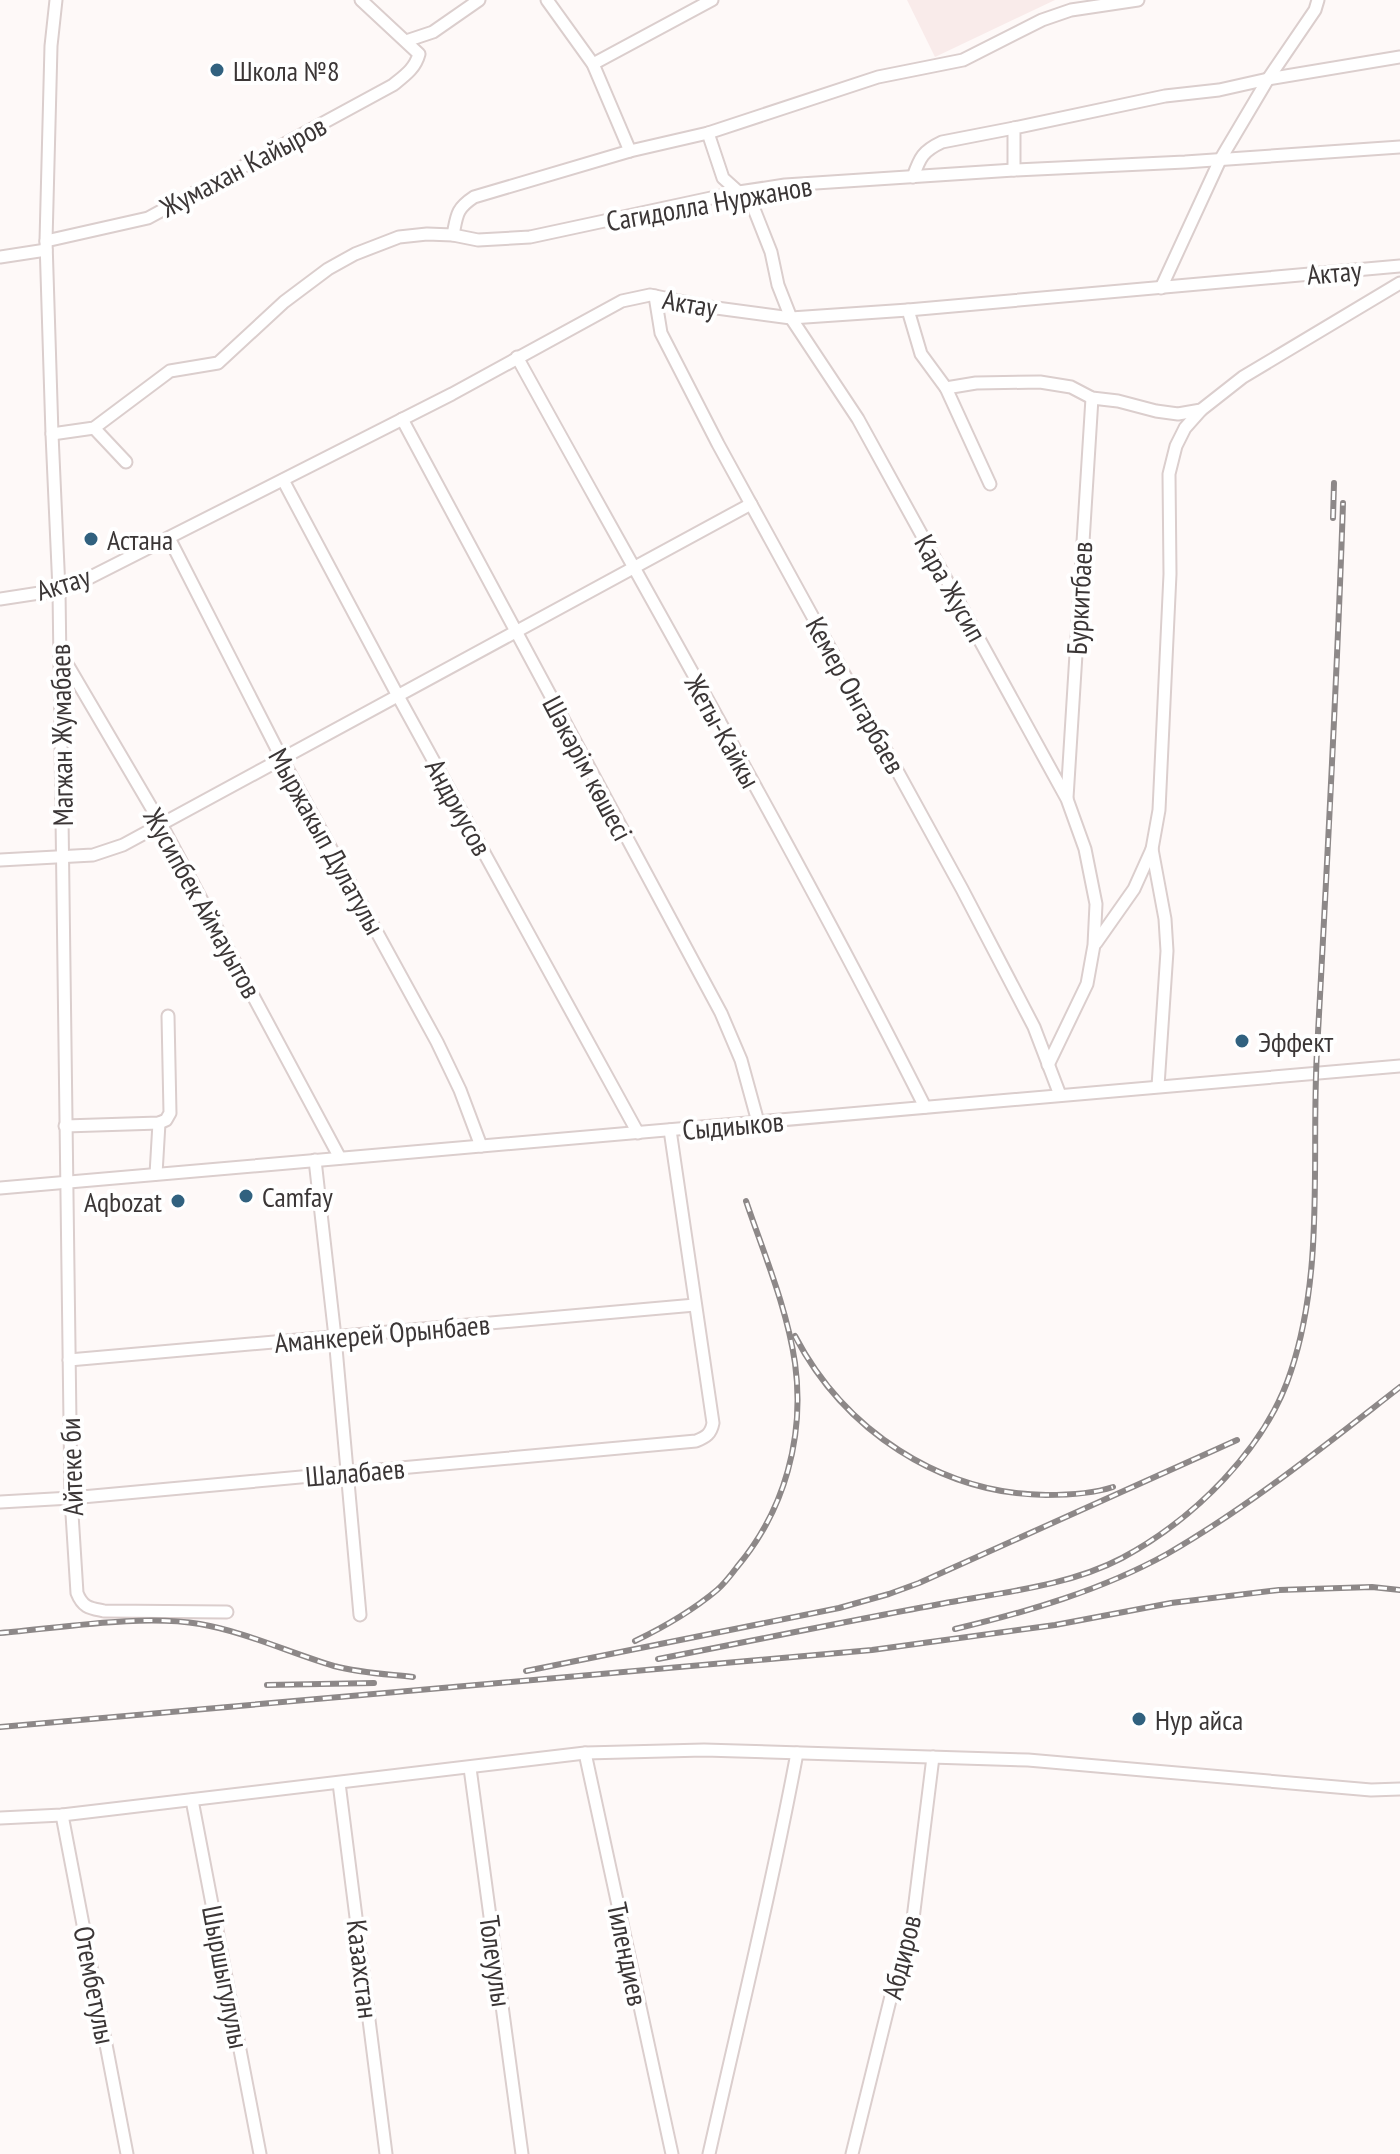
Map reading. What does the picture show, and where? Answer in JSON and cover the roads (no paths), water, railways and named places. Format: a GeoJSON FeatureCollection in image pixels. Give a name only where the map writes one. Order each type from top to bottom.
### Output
{"type":"FeatureCollection","features":[{"type":"Feature","properties":{"kind":"street","name":"Магжан Жумабаев"},"geometry":{"type":"LineString","coordinates":[[56,0],[51,46],[46,246],[59,590],[66,1183]]}},
{"type":"Feature","properties":{"kind":"street"},"geometry":{"type":"LineString","coordinates":[[361,0],[406,41],[433,32],[479,0]]}},
{"type":"Feature","properties":{"kind":"street"},"geometry":{"type":"LineString","coordinates":[[547,0],[593,64],[630,151]]}},
{"type":"Feature","properties":{"kind":"street"},"geometry":{"type":"LineString","coordinates":[[593,64],[712,0]]}},
{"type":"Feature","properties":{"kind":"street"},"geometry":{"type":"LineString","coordinates":[[453,235],[457,214],[462,205],[474,197],[630,151],[708,133],[878,77],[963,60],[1042,20],[1071,10],[1138,0]]}},
{"type":"Feature","properties":{"kind":"street"},"geometry":{"type":"LineString","coordinates":[[1161,288],[1220,160],[1268,79],[1315,10],[1318,0]]}},
{"type":"Feature","properties":{"kind":"street","name":"Жумахан Кайыров"},"geometry":{"type":"LineString","coordinates":[[0,257],[148,218],[393,85],[417,63],[419,54],[406,41]]}},
{"type":"Feature","properties":{"kind":"street"},"geometry":{"type":"LineString","coordinates":[[913,177],[924,152],[942,142],[1165,96],[1219,90],[1400,57]]}},
{"type":"Feature","properties":{"kind":"street"},"geometry":{"type":"LineString","coordinates":[[1014,128],[1014,170]]}},
{"type":"Feature","properties":{"kind":"street","name":"Кара Жусип"},"geometry":{"type":"LineString","coordinates":[[708,133],[723,178],[752,204],[771,252],[778,285],[791,318],[858,419],[1067,799],[1085,849],[1096,904],[1094,945],[1087,984],[1048,1065]]}},
{"type":"Feature","properties":{"kind":"street","name":"Сагидолла Нуржанов"},"geometry":{"type":"LineString","coordinates":[[94,428],[170,371],[218,363],[284,302],[328,269],[355,254],[399,237],[427,234],[478,240],[530,237],[785,185],[1400,147]]}},
{"type":"Feature","properties":{"kind":"street","name":"Актау"},"geometry":{"type":"LineString","coordinates":[[0,599],[59,590],[79,583],[402,419],[622,301],[650,295],[791,318],[1400,266]]}},
{"type":"Feature","properties":{"kind":"street"},"geometry":{"type":"LineString","coordinates":[[1094,945],[1134,889],[1152,849],[1159,810],[1169,605],[1169,474],[1176,446],[1185,428],[1201,410],[1243,377],[1400,283]]}},
{"type":"Feature","properties":{"kind":"street","name":"Кемер Онгарбаев"},"geometry":{"type":"LineString","coordinates":[[655,296],[661,333],[962,889],[1034,1027],[1060,1095]]}},
{"type":"Feature","properties":{"kind":"street"},"geometry":{"type":"LineString","coordinates":[[908,310],[921,354],[946,388],[990,484]]}},
{"type":"Feature","properties":{"kind":"street","name":"Жеты-Кайкы"},"geometry":{"type":"LineString","coordinates":[[517,357],[925,1107]]}},
{"type":"Feature","properties":{"kind":"street"},"geometry":{"type":"LineString","coordinates":[[946,388],[976,383],[1040,382],[1071,387],[1092,398],[1156,411],[1178,414],[1201,410]]}},
{"type":"Feature","properties":{"kind":"street","name":"Буркитбаев"},"geometry":{"type":"LineString","coordinates":[[1067,799],[1092,398]]}},
{"type":"Feature","properties":{"kind":"street","name":"Шәкәрім көшесі"},"geometry":{"type":"LineString","coordinates":[[402,419],[721,1013],[741,1060],[758,1122]]}},
{"type":"Feature","properties":{"kind":"street"},"geometry":{"type":"LineString","coordinates":[[52,434],[94,428],[126,462]]}},
{"type":"Feature","properties":{"kind":"street","name":"Андриусов"},"geometry":{"type":"LineString","coordinates":[[283,480],[638,1133]]}},
{"type":"Feature","properties":{"kind":"street"},"geometry":{"type":"LineString","coordinates":[[0,860],[93,855],[123,845],[751,504]]}},
{"type":"Feature","properties":{"kind":"street","name":"Мыржакып Дулатулы"},"geometry":{"type":"LineString","coordinates":[[169,538],[282,759],[437,1042],[460,1090],[481,1146]]}},
{"type":"Feature","properties":{"kind":"street","name":"Жусипбек Аймауытов"},"geometry":{"type":"LineString","coordinates":[[60,651],[161,824],[340,1158]]}},
{"type":"Feature","properties":{"kind":"street"},"geometry":{"type":"LineString","coordinates":[[1152,849],[1165,919],[1167,951],[1158,1086]]}},
{"type":"Feature","properties":{"kind":"street"},"geometry":{"type":"LineString","coordinates":[[65,1126],[159,1123],[166,1120],[170,1113],[168,1016]]}},
{"type":"Feature","properties":{"kind":"street","name":"Сыдиыков"},"geometry":{"type":"LineString","coordinates":[[0,1188],[1400,1066]]}},
{"type":"Feature","properties":{"kind":"street"},"geometry":{"type":"LineString","coordinates":[[156,1174],[159,1123]]}},
{"type":"Feature","properties":{"kind":"street"},"geometry":{"type":"LineString","coordinates":[[670,1130],[695,1305]]}},
{"type":"Feature","properties":{"kind":"street"},"geometry":{"type":"LineString","coordinates":[[315,1160],[335,1337],[360,1615]]}},
{"type":"Feature","properties":{"kind":"street","name":"Айтеке би"},"geometry":{"type":"LineString","coordinates":[[66,1183],[71,1498],[77,1593],[81,1603],[104,1611],[227,1612]]}},
{"type":"Feature","properties":{"kind":"street","name":"Аманкерей Орынбаев"},"geometry":{"type":"LineString","coordinates":[[69,1360],[695,1305]]}},
{"type":"Feature","properties":{"kind":"street","name":"Шалабаев"},"geometry":{"type":"LineString","coordinates":[[0,1502],[696,1441],[709,1434],[713,1423],[695,1305]]}},
{"type":"Feature","properties":{"kind":"street"},"geometry":{"type":"LineString","coordinates":[[0,1818],[62,1815],[585,1753],[704,1750],[1028,1760],[1340,1788],[1400,1789]]}},
{"type":"Feature","properties":{"kind":"street","name":"Тилендиев"},"geometry":{"type":"LineString","coordinates":[[585,1753],[672,2154]]}},
{"type":"Feature","properties":{"kind":"street"},"geometry":{"type":"LineString","coordinates":[[709,2154],[778,1856],[797,1753]]}},
{"type":"Feature","properties":{"kind":"street","name":"Абдиров"},"geometry":{"type":"LineString","coordinates":[[852,2154],[894,1984],[910,1943],[933,1757]]}},
{"type":"Feature","properties":{"kind":"street","name":"Толеуулы"},"geometry":{"type":"LineString","coordinates":[[470,1768],[522,2154]]}},
{"type":"Feature","properties":{"kind":"street","name":"Казахстан"},"geometry":{"type":"LineString","coordinates":[[339,1783],[386,2154]]}},
{"type":"Feature","properties":{"kind":"street","name":"Шыршыгулулы"},"geometry":{"type":"LineString","coordinates":[[192,1800],[260,2154]]}},
{"type":"Feature","properties":{"kind":"street","name":"Отембетулы"},"geometry":{"type":"LineString","coordinates":[[62,1815],[127,2154]]}},
{"type":"Feature","properties":{"kind":"railway"},"geometry":{"type":"LineString","coordinates":[[1333,518],[1334,483]]}},
{"type":"Feature","properties":{"kind":"railway"},"geometry":{"type":"LineString","coordinates":[[658,1659],[1031,1588],[1101,1568],[1149,1542],[1200,1503],[1224,1480],[1264,1428],[1291,1371],[1302,1332],[1313,1253],[1317,1051],[1343,503]]}},
{"type":"Feature","properties":{"kind":"railway"},"geometry":{"type":"LineString","coordinates":[[635,1641],[688,1612],[725,1582],[768,1521],[788,1471],[797,1418],[795,1363],[781,1302],[746,1201]]}},
{"type":"Feature","properties":{"kind":"railway"},"geometry":{"type":"LineString","coordinates":[[795,1336],[840,1400],[868,1427],[899,1450],[933,1469],[969,1483],[1007,1492],[1063,1495],[1113,1487]]}},
{"type":"Feature","properties":{"kind":"railway"},"geometry":{"type":"LineString","coordinates":[[955,1629],[1064,1599],[1117,1579],[1167,1554],[1257,1496],[1400,1387]]}},
{"type":"Feature","properties":{"kind":"railway"},"geometry":{"type":"LineString","coordinates":[[526,1671],[839,1608],[889,1594],[1237,1440]]}},
{"type":"Feature","properties":{"kind":"railway"},"geometry":{"type":"LineString","coordinates":[[0,1727],[872,1650],[1055,1625],[1171,1603],[1279,1590],[1372,1587],[1400,1590]]}},
{"type":"Feature","properties":{"kind":"railway"},"geometry":{"type":"LineString","coordinates":[[0,1633],[127,1621],[177,1621],[234,1632],[344,1668],[413,1677]]}},
{"type":"Feature","properties":{"kind":"railway"},"geometry":{"type":"LineString","coordinates":[[267,1685],[374,1683]]}},
{"type":"Feature","properties":{"kind":"place","name":"Школа №8"},"geometry":{"type":"Point","coordinates":[217,70]}},
{"type":"Feature","properties":{"kind":"place","name":"Астана"},"geometry":{"type":"Point","coordinates":[91,539]}},
{"type":"Feature","properties":{"kind":"place","name":"Эффект"},"geometry":{"type":"Point","coordinates":[1242,1041]}},
{"type":"Feature","properties":{"kind":"place","name":"Camfay"},"geometry":{"type":"Point","coordinates":[246,1196]}},
{"type":"Feature","properties":{"kind":"place","name":"Aqbozat"},"geometry":{"type":"Point","coordinates":[178,1201]}},
{"type":"Feature","properties":{"kind":"place","name":"Нур айса"},"geometry":{"type":"Point","coordinates":[1139,1719]}}]}
